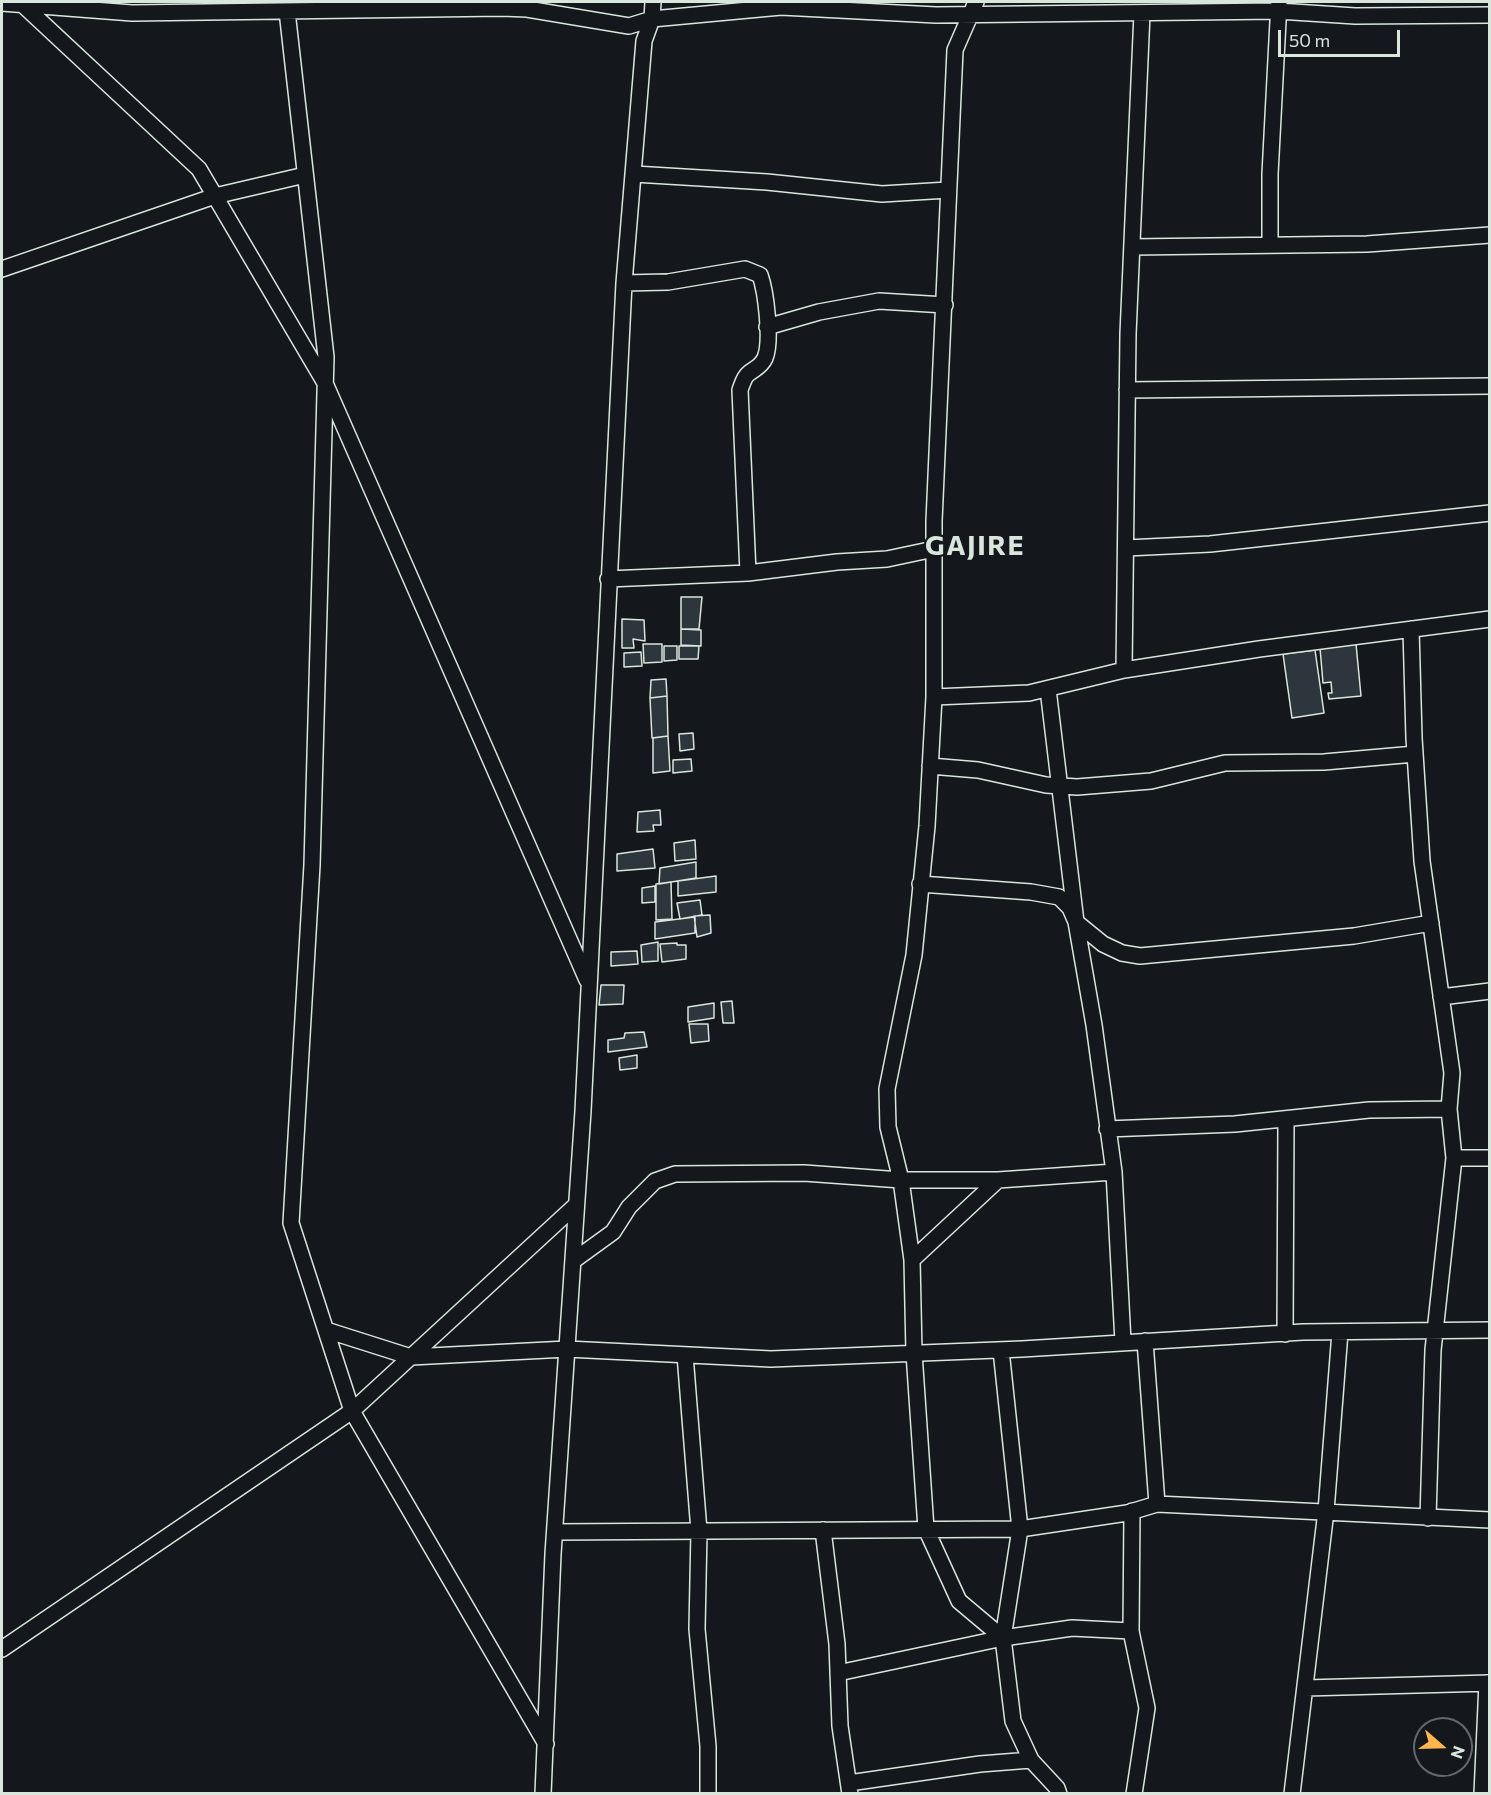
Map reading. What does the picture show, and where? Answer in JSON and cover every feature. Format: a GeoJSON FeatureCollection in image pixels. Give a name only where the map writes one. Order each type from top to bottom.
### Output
{"type":"FeatureCollection","features":[{"type":"Feature","properties":{"kind":"street"},"geometry":{"type":"LineString","coordinates":[[543,1794],[555,1532],[589,983],[624,284],[644,41],[652,19],[653,2]]}},
{"type":"Feature","properties":{"kind":"street"},"geometry":{"type":"LineString","coordinates":[[2,3],[132,13],[252,7],[287,11],[527,5],[629,26],[652,19],[781,4],[1142,13],[1279,6],[1355,16],[1490,15]]}},
{"type":"Feature","properties":{"kind":"street"},"geometry":{"type":"LineString","coordinates":[[23,5],[199,170],[325,383],[589,983]]}},
{"type":"Feature","properties":{"kind":"street"},"geometry":{"type":"LineString","coordinates":[[1270,245],[1270,174],[1279,6]]}},
{"type":"Feature","properties":{"kind":"street"},"geometry":{"type":"LineString","coordinates":[[973,8],[955,50],[934,549],[934,697],[930,766],[914,955],[887,1089],[888,1127],[901,1180],[912,1260],[914,1353],[926,1529],[959,1601],[1003,1638]]}},
{"type":"Feature","properties":{"kind":"street"},"geometry":{"type":"LineString","coordinates":[[287,11],[326,357],[312,865],[291,1223],[352,1411],[546,1744]]}},
{"type":"Feature","properties":{"kind":"street"},"geometry":{"type":"LineString","coordinates":[[1124,670],[1128,390],[1142,13]]}},
{"type":"Feature","properties":{"kind":"street"},"geometry":{"type":"LineString","coordinates":[[634,174],[767,182],[882,194],[948,190]]}},
{"type":"Feature","properties":{"kind":"street"},"geometry":{"type":"LineString","coordinates":[[2,269],[215,196],[305,175]]}},
{"type":"Feature","properties":{"kind":"street"},"geometry":{"type":"LineString","coordinates":[[1132,247],[1367,244],[1490,235]]}},
{"type":"Feature","properties":{"kind":"street"},"geometry":{"type":"LineString","coordinates":[[624,284],[668,282],[745,269],[760,275],[764,286],[767,327],[766,356],[760,366],[747,375],[740,390],[748,573]]}},
{"type":"Feature","properties":{"kind":"street"},"geometry":{"type":"LineString","coordinates":[[767,327],[819,312],[879,301],[945,305]]}},
{"type":"Feature","properties":{"kind":"street"},"geometry":{"type":"LineString","coordinates":[[1128,390],[1490,386]]}},
{"type":"Feature","properties":{"kind":"street"},"geometry":{"type":"LineString","coordinates":[[1126,548],[1210,544],[1490,513]]}},
{"type":"Feature","properties":{"kind":"street"},"geometry":{"type":"LineString","coordinates":[[608,579],[748,573],[837,562],[887,559],[934,549]]}},
{"type":"Feature","properties":{"kind":"street"},"geometry":{"type":"LineString","coordinates":[[934,697],[1029,693],[1124,670],[1490,619]]}},
{"type":"Feature","properties":{"kind":"street"},"geometry":{"type":"LineString","coordinates":[[1411,629],[1415,754],[1422,861],[1452,1073],[1449,1109],[1454,1158],[1435,1332],[1428,1518]]}},
{"type":"Feature","properties":{"kind":"street"},"geometry":{"type":"LineString","coordinates":[[1048,689],[1076,922],[1094,1025],[1114,1172],[1123,1342]]}},
{"type":"Feature","properties":{"kind":"street"},"geometry":{"type":"LineString","coordinates":[[930,766],[978,770],[1059,786],[1151,781],[1225,764],[1324,762],[1415,754]]}},
{"type":"Feature","properties":{"kind":"street"},"geometry":{"type":"LineString","coordinates":[[920,884],[1030,892],[1059,897],[1070,908],[1076,922],[1113,948],[1131,954],[1152,956],[1354,936],[1431,923]]}},
{"type":"Feature","properties":{"kind":"street"},"geometry":{"type":"LineString","coordinates":[[1441,997],[1490,991]]}},
{"type":"Feature","properties":{"kind":"street"},"geometry":{"type":"LineString","coordinates":[[1107,1129],[1286,1120],[1369,1110],[1449,1109]]}},
{"type":"Feature","properties":{"kind":"street"},"geometry":{"type":"LineString","coordinates":[[1285,1334],[1286,1120]]}},
{"type":"Feature","properties":{"kind":"street"},"geometry":{"type":"LineString","coordinates":[[1454,1158],[1490,1158]]}},
{"type":"Feature","properties":{"kind":"street"},"geometry":{"type":"LineString","coordinates":[[573,1261],[613,1232],[629,1207],[655,1181],[675,1174],[804,1173],[901,1180],[998,1180],[1114,1172]]}},
{"type":"Feature","properties":{"kind":"street"},"geometry":{"type":"LineString","coordinates":[[912,1260],[998,1180]]}},
{"type":"Feature","properties":{"kind":"street"},"geometry":{"type":"LineString","coordinates":[[2,1650],[352,1411],[576,1205]]}},
{"type":"Feature","properties":{"kind":"street"},"geometry":{"type":"LineString","coordinates":[[326,1330],[411,1357],[567,1349],[771,1359],[1001,1350],[1285,1334],[1490,1330]]}},
{"type":"Feature","properties":{"kind":"street"},"geometry":{"type":"LineString","coordinates":[[1292,1794],[1326,1511],[1340,1332]]}},
{"type":"Feature","properties":{"kind":"street"},"geometry":{"type":"LineString","coordinates":[[1145,1341],[1157,1504]]}},
{"type":"Feature","properties":{"kind":"street"},"geometry":{"type":"LineString","coordinates":[[1001,1350],[1020,1528],[1003,1638],[1013,1722],[1030,1760],[1057,1788],[1059,1794]]}},
{"type":"Feature","properties":{"kind":"street"},"geometry":{"type":"LineString","coordinates":[[685,1355],[699,1531],[697,1629],[708,1746],[708,1794]]}},
{"type":"Feature","properties":{"kind":"street"},"geometry":{"type":"LineString","coordinates":[[555,1532],[1020,1528],[1132,1511],[1157,1504],[1490,1520]]}},
{"type":"Feature","properties":{"kind":"street"},"geometry":{"type":"LineString","coordinates":[[1132,1511],[1131,1631],[1148,1708],[1134,1794]]}},
{"type":"Feature","properties":{"kind":"street"},"geometry":{"type":"LineString","coordinates":[[823,1530],[838,1672],[840,1726],[849,1788],[980,1764],[1030,1760]]}},
{"type":"Feature","properties":{"kind":"street"},"geometry":{"type":"LineString","coordinates":[[838,1672],[1003,1638],[1072,1628],[1131,1631]]}},
{"type":"Feature","properties":{"kind":"street"},"geometry":{"type":"LineString","coordinates":[[1305,1688],[1488,1683],[1482,1794]]}},
{"type":"Feature","properties":{"kind":"building"},"geometry":{"type":"Polygon","coordinates":[[[681,597],[702,597],[699,629],[681,629],[681,597]]]}},
{"type":"Feature","properties":{"kind":"building"},"geometry":{"type":"Polygon","coordinates":[[[622,619],[644,620],[645,641],[633,639],[634,648],[622,648],[622,619]]]}},
{"type":"Feature","properties":{"kind":"building"},"geometry":{"type":"Polygon","coordinates":[[[681,629],[701,630],[701,646],[681,645],[681,629]]]}},
{"type":"Feature","properties":{"kind":"building"},"geometry":{"type":"Polygon","coordinates":[[[643,644],[662,644],[662,662],[644,663],[643,644]]]}},
{"type":"Feature","properties":{"kind":"building"},"geometry":{"type":"Polygon","coordinates":[[[1356,644],[1361,696],[1329,699],[1328,693],[1332,693],[1331,682],[1323,683],[1320,648],[1356,644]]]}},
{"type":"Feature","properties":{"kind":"building"},"geometry":{"type":"Polygon","coordinates":[[[664,646],[677,646],[677,660],[664,661],[664,646]]]}},
{"type":"Feature","properties":{"kind":"building"},"geometry":{"type":"Polygon","coordinates":[[[679,646],[699,646],[698,659],[679,659],[679,646]]]}},
{"type":"Feature","properties":{"kind":"building"},"geometry":{"type":"Polygon","coordinates":[[[1315,650],[1324,713],[1292,718],[1283,654],[1315,650]]]}},
{"type":"Feature","properties":{"kind":"building"},"geometry":{"type":"Polygon","coordinates":[[[641,652],[642,666],[624,667],[624,653],[641,652]]]}},
{"type":"Feature","properties":{"kind":"building"},"geometry":{"type":"Polygon","coordinates":[[[666,679],[667,696],[650,698],[651,680],[666,679]]]}},
{"type":"Feature","properties":{"kind":"building"},"geometry":{"type":"Polygon","coordinates":[[[667,696],[668,736],[652,738],[650,698],[667,696]]]}},
{"type":"Feature","properties":{"kind":"building"},"geometry":{"type":"Polygon","coordinates":[[[693,733],[694,749],[680,751],[679,734],[693,733]]]}},
{"type":"Feature","properties":{"kind":"building"},"geometry":{"type":"Polygon","coordinates":[[[668,736],[670,771],[653,773],[653,738],[668,736]]]}},
{"type":"Feature","properties":{"kind":"building"},"geometry":{"type":"Polygon","coordinates":[[[691,759],[692,771],[673,773],[673,760],[691,759]]]}},
{"type":"Feature","properties":{"kind":"building"},"geometry":{"type":"Polygon","coordinates":[[[660,810],[661,825],[653,825],[654,831],[637,832],[638,812],[660,810]]]}},
{"type":"Feature","properties":{"kind":"building"},"geometry":{"type":"Polygon","coordinates":[[[695,840],[696,859],[675,861],[674,843],[695,840]]]}},
{"type":"Feature","properties":{"kind":"building"},"geometry":{"type":"Polygon","coordinates":[[[653,849],[655,868],[617,871],[617,854],[653,849]]]}},
{"type":"Feature","properties":{"kind":"building"},"geometry":{"type":"Polygon","coordinates":[[[696,862],[696,878],[659,884],[660,868],[696,862]]]}},
{"type":"Feature","properties":{"kind":"building"},"geometry":{"type":"Polygon","coordinates":[[[716,876],[716,892],[678,896],[678,881],[716,876]]]}},
{"type":"Feature","properties":{"kind":"building"},"geometry":{"type":"Polygon","coordinates":[[[671,882],[672,919],[656,920],[656,884],[671,882]]]}},
{"type":"Feature","properties":{"kind":"building"},"geometry":{"type":"Polygon","coordinates":[[[655,886],[655,902],[642,903],[642,888],[655,886]]]}},
{"type":"Feature","properties":{"kind":"building"},"geometry":{"type":"Polygon","coordinates":[[[700,900],[702,915],[680,919],[677,903],[700,900]]]}},
{"type":"Feature","properties":{"kind":"building"},"geometry":{"type":"Polygon","coordinates":[[[710,915],[711,933],[697,937],[694,916],[710,915]]]}},
{"type":"Feature","properties":{"kind":"building"},"geometry":{"type":"Polygon","coordinates":[[[695,917],[695,933],[655,939],[655,922],[695,917]]]}},
{"type":"Feature","properties":{"kind":"building"},"geometry":{"type":"Polygon","coordinates":[[[658,942],[658,961],[642,962],[641,945],[658,942]]]}},
{"type":"Feature","properties":{"kind":"building"},"geometry":{"type":"Polygon","coordinates":[[[677,943],[677,945],[686,945],[686,959],[662,962],[660,944],[677,943]]]}},
{"type":"Feature","properties":{"kind":"building"},"geometry":{"type":"Polygon","coordinates":[[[637,951],[638,964],[611,966],[611,952],[637,951]]]}},
{"type":"Feature","properties":{"kind":"building"},"geometry":{"type":"Polygon","coordinates":[[[601,985],[624,985],[623,1004],[599,1005],[601,985]]]}},
{"type":"Feature","properties":{"kind":"building"},"geometry":{"type":"Polygon","coordinates":[[[732,1001],[734,1023],[723,1023],[721,1002],[732,1001]]]}},
{"type":"Feature","properties":{"kind":"building"},"geometry":{"type":"Polygon","coordinates":[[[714,1003],[714,1018],[688,1022],[688,1007],[714,1003]]]}},
{"type":"Feature","properties":{"kind":"building"},"geometry":{"type":"Polygon","coordinates":[[[689,1024],[708,1024],[709,1041],[691,1043],[689,1024]]]}},
{"type":"Feature","properties":{"kind":"building"},"geometry":{"type":"Polygon","coordinates":[[[644,1032],[647,1047],[608,1052],[608,1040],[624,1038],[625,1033],[644,1032]]]}},
{"type":"Feature","properties":{"kind":"building"},"geometry":{"type":"Polygon","coordinates":[[[637,1055],[637,1068],[620,1070],[619,1058],[637,1055]]]}},
{"type":"Feature","properties":{"kind":"district","name":"GAJIRE"},"geometry":{"type":"Point","coordinates":[975,546]}}]}
